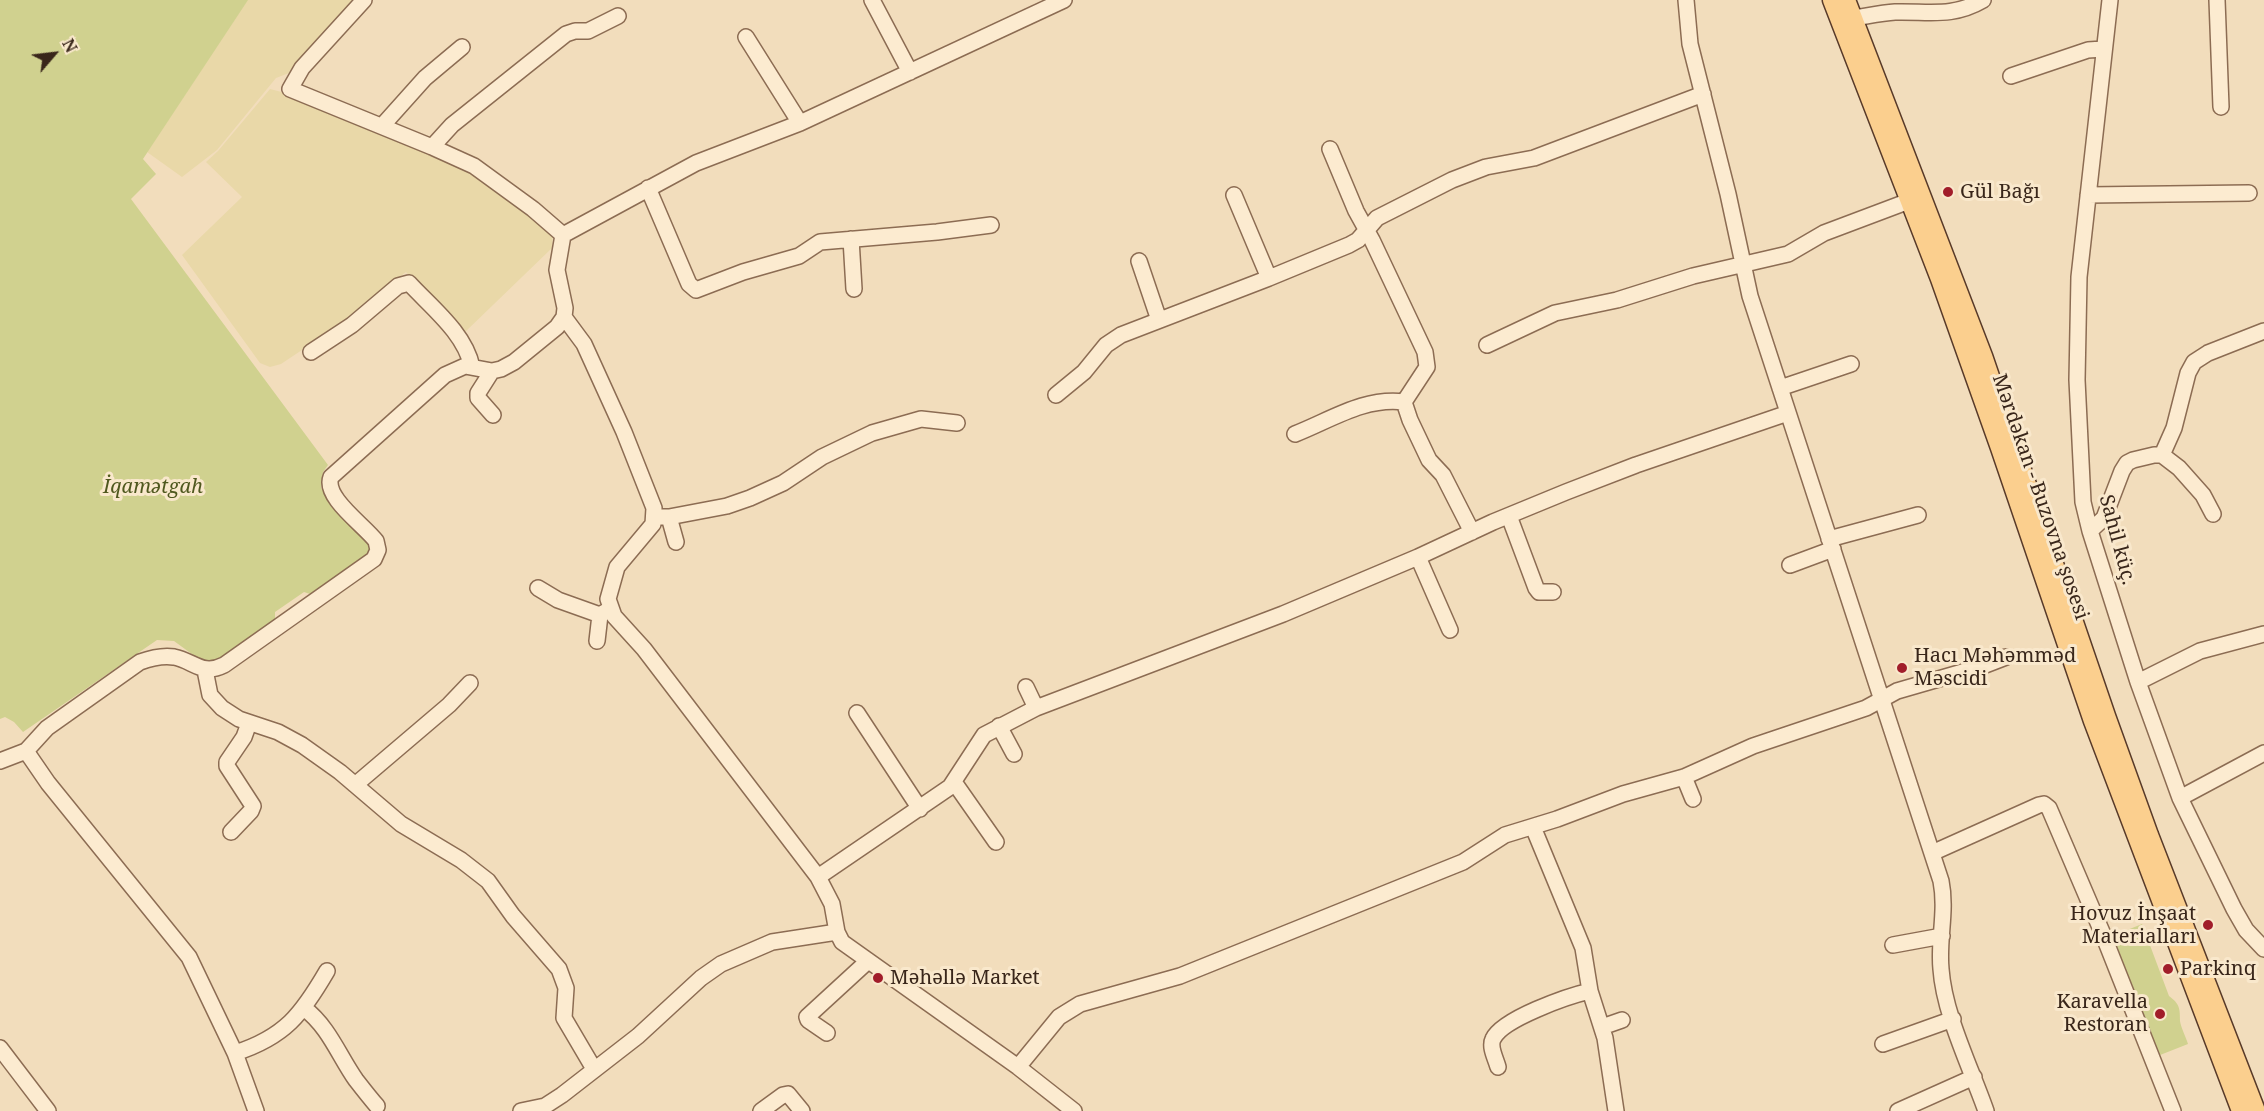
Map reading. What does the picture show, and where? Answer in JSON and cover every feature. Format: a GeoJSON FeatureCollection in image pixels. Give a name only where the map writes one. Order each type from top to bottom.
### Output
{"type":"FeatureCollection","features":[{"type":"Feature","properties":{"kind":"main road","name":"Mərdəkan - Buzovna şosesi"},"geometry":{"type":"LineString","coordinates":[[1832,0],[1981,393],[2097,732],[2241,1111]]}},
{"type":"Feature","properties":{"kind":"main road","name":"Mərdəkan - Buzovna şosesi"},"geometry":{"type":"LineString","coordinates":[[1846,0],[1983,356],[2106,716],[2256,1111]]}},
{"type":"Feature","properties":{"kind":"street"},"geometry":{"type":"LineString","coordinates":[[364,0],[302,68],[290,89],[456,157],[487,175],[563,235]]}},
{"type":"Feature","properties":{"kind":"street"},"geometry":{"type":"LineString","coordinates":[[872,0],[910,72]]}},
{"type":"Feature","properties":{"kind":"street"},"geometry":{"type":"LineString","coordinates":[[563,235],[716,154],[800,123],[1064,0]]}},
{"type":"Feature","properties":{"kind":"street"},"geometry":{"type":"LineString","coordinates":[[1686,0],[1690,44],[1728,194],[1742,265],[1761,331],[1943,892],[1941,970],[1953,1019],[1986,1111]]}},
{"type":"Feature","properties":{"kind":"street"},"geometry":{"type":"LineString","coordinates":[[1853,18],[1897,12],[1947,13],[1967,8],[1983,0]]}},
{"type":"Feature","properties":{"kind":"street","name":"Sahil küç."},"geometry":{"type":"LineString","coordinates":[[2110,0],[2079,277],[2077,350],[2083,502],[2138,682],[2180,798],[2234,909],[2246,930],[2264,950]]}},
{"type":"Feature","properties":{"kind":"street"},"geometry":{"type":"LineString","coordinates":[[2217,0],[2221,107]]}},
{"type":"Feature","properties":{"kind":"street"},"geometry":{"type":"LineString","coordinates":[[432,147],[452,125],[566,34],[575,31],[588,32],[618,16]]}},
{"type":"Feature","properties":{"kind":"street"},"geometry":{"type":"LineString","coordinates":[[746,37],[800,123]]}},
{"type":"Feature","properties":{"kind":"street"},"geometry":{"type":"LineString","coordinates":[[382,126],[425,78],[462,47]]}},
{"type":"Feature","properties":{"kind":"street"},"geometry":{"type":"LineString","coordinates":[[2011,76],[2088,50],[2103,49]]}},
{"type":"Feature","properties":{"kind":"street"},"geometry":{"type":"LineString","coordinates":[[1056,395],[1084,372],[1113,339],[1349,245],[1366,232],[1377,218],[1452,180],[1486,168],[1534,158],[1703,94]]}},
{"type":"Feature","properties":{"kind":"street"},"geometry":{"type":"LineString","coordinates":[[1330,149],[1366,232],[1425,352],[1427,367],[1404,402]]}},
{"type":"Feature","properties":{"kind":"street"},"geometry":{"type":"LineString","coordinates":[[648,188],[688,284],[696,290],[743,272],[799,256],[820,242],[991,225]]}},
{"type":"Feature","properties":{"kind":"street"},"geometry":{"type":"LineString","coordinates":[[2088,195],[2248,193]]}},
{"type":"Feature","properties":{"kind":"street"},"geometry":{"type":"LineString","coordinates":[[1234,195],[1269,278]]}},
{"type":"Feature","properties":{"kind":"street"},"geometry":{"type":"LineString","coordinates":[[1487,345],[1555,313],[1617,300],[1693,276],[1788,254],[1824,233],[1909,201]]}},
{"type":"Feature","properties":{"kind":"street"},"geometry":{"type":"LineString","coordinates":[[563,235],[557,270],[564,297],[564,317],[584,344],[624,432],[650,497],[676,542]]}},
{"type":"Feature","properties":{"kind":"street"},"geometry":{"type":"LineString","coordinates":[[851,239],[854,288]]}},
{"type":"Feature","properties":{"kind":"street"},"geometry":{"type":"LineString","coordinates":[[1139,261],[1159,320]]}},
{"type":"Feature","properties":{"kind":"street"},"geometry":{"type":"LineString","coordinates":[[311,352],[352,325],[398,286],[408,283],[453,329],[466,348],[472,367]]}},
{"type":"Feature","properties":{"kind":"street"},"geometry":{"type":"LineString","coordinates":[[0,761],[26,751],[47,728],[140,662],[159,657],[176,657],[205,670],[218,669],[374,559],[378,550],[375,541],[335,498],[329,487],[331,477],[445,375],[462,367],[492,371],[501,369],[514,362],[554,330],[564,317]]}},
{"type":"Feature","properties":{"kind":"street"},"geometry":{"type":"LineString","coordinates":[[2162,455],[2174,428],[2188,373],[2194,362],[2208,353],[2264,331]]}},
{"type":"Feature","properties":{"kind":"street"},"geometry":{"type":"LineString","coordinates":[[1780,388],[1851,364]]}},
{"type":"Feature","properties":{"kind":"street"},"geometry":{"type":"LineString","coordinates":[[492,371],[478,393],[478,398],[493,416]]}},
{"type":"Feature","properties":{"kind":"street"},"geometry":{"type":"LineString","coordinates":[[1295,434],[1368,404],[1390,400],[1404,402]]}},
{"type":"Feature","properties":{"kind":"street"},"geometry":{"type":"LineString","coordinates":[[1404,402],[1429,460],[1443,475],[1472,532]]}},
{"type":"Feature","properties":{"kind":"street"},"geometry":{"type":"LineString","coordinates":[[818,877],[942,794],[954,782],[984,735],[1036,708],[1283,614],[1509,516],[1636,465],[1788,413]]}},
{"type":"Feature","properties":{"kind":"street"},"geometry":{"type":"LineString","coordinates":[[597,641],[617,567],[662,517],[727,506],[750,498],[783,483],[822,457],[872,433],[921,419],[957,423]]}},
{"type":"Feature","properties":{"kind":"street"},"geometry":{"type":"LineString","coordinates":[[2090,531],[2104,518],[2122,471],[2127,464],[2133,460],[2162,455],[2179,468],[2195,486],[2214,514]]}},
{"type":"Feature","properties":{"kind":"street"},"geometry":{"type":"LineString","coordinates":[[1790,566],[1831,544],[1918,515]]}},
{"type":"Feature","properties":{"kind":"street"},"geometry":{"type":"LineString","coordinates":[[1509,516],[1536,588],[1539,592],[1553,592]]}},
{"type":"Feature","properties":{"kind":"street"},"geometry":{"type":"LineString","coordinates":[[1418,557],[1450,630]]}},
{"type":"Feature","properties":{"kind":"street"},"geometry":{"type":"LineString","coordinates":[[538,588],[558,600],[614,616],[644,649],[818,877],[832,904],[837,932],[842,942],[1018,1067],[1074,1111]]}},
{"type":"Feature","properties":{"kind":"street"},"geometry":{"type":"LineString","coordinates":[[2138,682],[2200,651],[2264,634]]}},
{"type":"Feature","properties":{"kind":"street"},"geometry":{"type":"LineString","coordinates":[[1018,1067],[1059,1017],[1080,1004],[1180,976],[1462,862],[1477,855],[1499,837],[1623,794],[1684,777],[1753,746],[1860,710],[1897,691],[1980,667],[2006,657]]}},
{"type":"Feature","properties":{"kind":"street"},"geometry":{"type":"LineString","coordinates":[[205,670],[208,689],[215,702],[239,719],[289,737],[355,785],[401,824],[476,871],[495,889],[513,916],[559,969],[566,988],[564,1018],[594,1069]]}},
{"type":"Feature","properties":{"kind":"street"},"geometry":{"type":"LineString","coordinates":[[355,785],[449,705],[470,683]]}},
{"type":"Feature","properties":{"kind":"street"},"geometry":{"type":"LineString","coordinates":[[1026,687],[1036,708]]}},
{"type":"Feature","properties":{"kind":"street"},"geometry":{"type":"LineString","coordinates":[[857,713],[920,808]]}},
{"type":"Feature","properties":{"kind":"street"},"geometry":{"type":"LineString","coordinates":[[231,832],[253,806],[227,766],[227,762],[244,738],[249,723]]}},
{"type":"Feature","properties":{"kind":"street"},"geometry":{"type":"LineString","coordinates":[[999,726],[1014,754]]}},
{"type":"Feature","properties":{"kind":"street"},"geometry":{"type":"LineString","coordinates":[[26,751],[48,783],[182,946],[235,1053],[256,1111]]}},
{"type":"Feature","properties":{"kind":"street"},"geometry":{"type":"LineString","coordinates":[[2180,798],[2264,753]]}},
{"type":"Feature","properties":{"kind":"street"},"geometry":{"type":"LineString","coordinates":[[1684,777],[1693,799]]}},
{"type":"Feature","properties":{"kind":"street"},"geometry":{"type":"LineString","coordinates":[[954,782],[996,842]]}},
{"type":"Feature","properties":{"kind":"street"},"geometry":{"type":"LineString","coordinates":[[1932,853],[2039,805],[2044,804],[2049,808],[2174,1111]]}},
{"type":"Feature","properties":{"kind":"street"},"geometry":{"type":"LineString","coordinates":[[1533,826],[1583,948],[1590,991],[1602,1027],[1612,1075],[1616,1111]]}},
{"type":"Feature","properties":{"kind":"street"},"geometry":{"type":"LineString","coordinates":[[521,1111],[545,1106],[638,1036],[694,984],[721,964],[772,942],[837,932]]}},
{"type":"Feature","properties":{"kind":"street"},"geometry":{"type":"LineString","coordinates":[[1893,945],[1942,936]]}},
{"type":"Feature","properties":{"kind":"street"},"geometry":{"type":"LineString","coordinates":[[827,1033],[807,1017],[868,961]]}},
{"type":"Feature","properties":{"kind":"street"},"geometry":{"type":"LineString","coordinates":[[235,1053],[272,1038],[296,1018],[327,970]]}},
{"type":"Feature","properties":{"kind":"street"},"geometry":{"type":"LineString","coordinates":[[1498,1067],[1491,1046],[1493,1038],[1499,1032],[1536,1009],[1566,996],[1590,991]]}},
{"type":"Feature","properties":{"kind":"street"},"geometry":{"type":"LineString","coordinates":[[304,1008],[325,1030],[357,1081],[377,1106]]}},
{"type":"Feature","properties":{"kind":"street"},"geometry":{"type":"LineString","coordinates":[[1883,1044],[1953,1019]]}},
{"type":"Feature","properties":{"kind":"street"},"geometry":{"type":"LineString","coordinates":[[1602,1027],[1622,1020]]}},
{"type":"Feature","properties":{"kind":"street"},"geometry":{"type":"LineString","coordinates":[[0,1048],[48,1111]]}},
{"type":"Feature","properties":{"kind":"street"},"geometry":{"type":"LineString","coordinates":[[1898,1111],[1974,1077]]}},
{"type":"Feature","properties":{"kind":"street"},"geometry":{"type":"LineString","coordinates":[[761,1111],[783,1095],[788,1094],[802,1111]]}},
{"type":"Feature","properties":{"kind":"shaded area"},"geometry":{"type":"Polygon","coordinates":[[[247,0],[355,0],[289,73],[276,78],[217,150],[182,177],[147,152],[247,0]]]}},
{"type":"Feature","properties":{"kind":"shaded area"},"geometry":{"type":"Polygon","coordinates":[[[270,89],[293,95],[475,175],[553,233],[552,248],[464,333],[406,272],[338,326],[281,364],[270,367],[260,363],[182,255],[242,197],[206,162],[270,89]]]}},
{"type":"Feature","properties":{"kind":"green space","name":"İqamətgah"},"geometry":{"type":"Polygon","coordinates":[[[0,0],[248,0],[143,159],[156,174],[131,199],[328,465],[323,472],[321,488],[373,547],[372,553],[313,595],[304,592],[275,612],[275,622],[218,661],[200,660],[174,641],[157,640],[23,732],[14,722],[5,717],[0,719],[0,0]]]}},
{"type":"Feature","properties":{"kind":"green space"},"geometry":{"type":"Polygon","coordinates":[[[2142,924],[2169,996],[2179,1007],[2181,1024],[2188,1044],[2155,1057],[2110,937],[2142,924]]]}},
{"type":"Feature","properties":{"kind":"place","name":"Gül Bağı"},"geometry":{"type":"Point","coordinates":[1948,192]}},
{"type":"Feature","properties":{"kind":"place","name":"Hacı Məhəmməd Məscidi"},"geometry":{"type":"Point","coordinates":[1902,668]}},
{"type":"Feature","properties":{"kind":"place","name":"Hovuz İnşaat Materialları"},"geometry":{"type":"Point","coordinates":[2208,925]}},
{"type":"Feature","properties":{"kind":"place","name":"Parkinq"},"geometry":{"type":"Point","coordinates":[2168,969]}},
{"type":"Feature","properties":{"kind":"place","name":"Məhəllə Market"},"geometry":{"type":"Point","coordinates":[878,978]}},
{"type":"Feature","properties":{"kind":"place","name":"Karavella Restoran"},"geometry":{"type":"Point","coordinates":[2160,1014]}}]}
